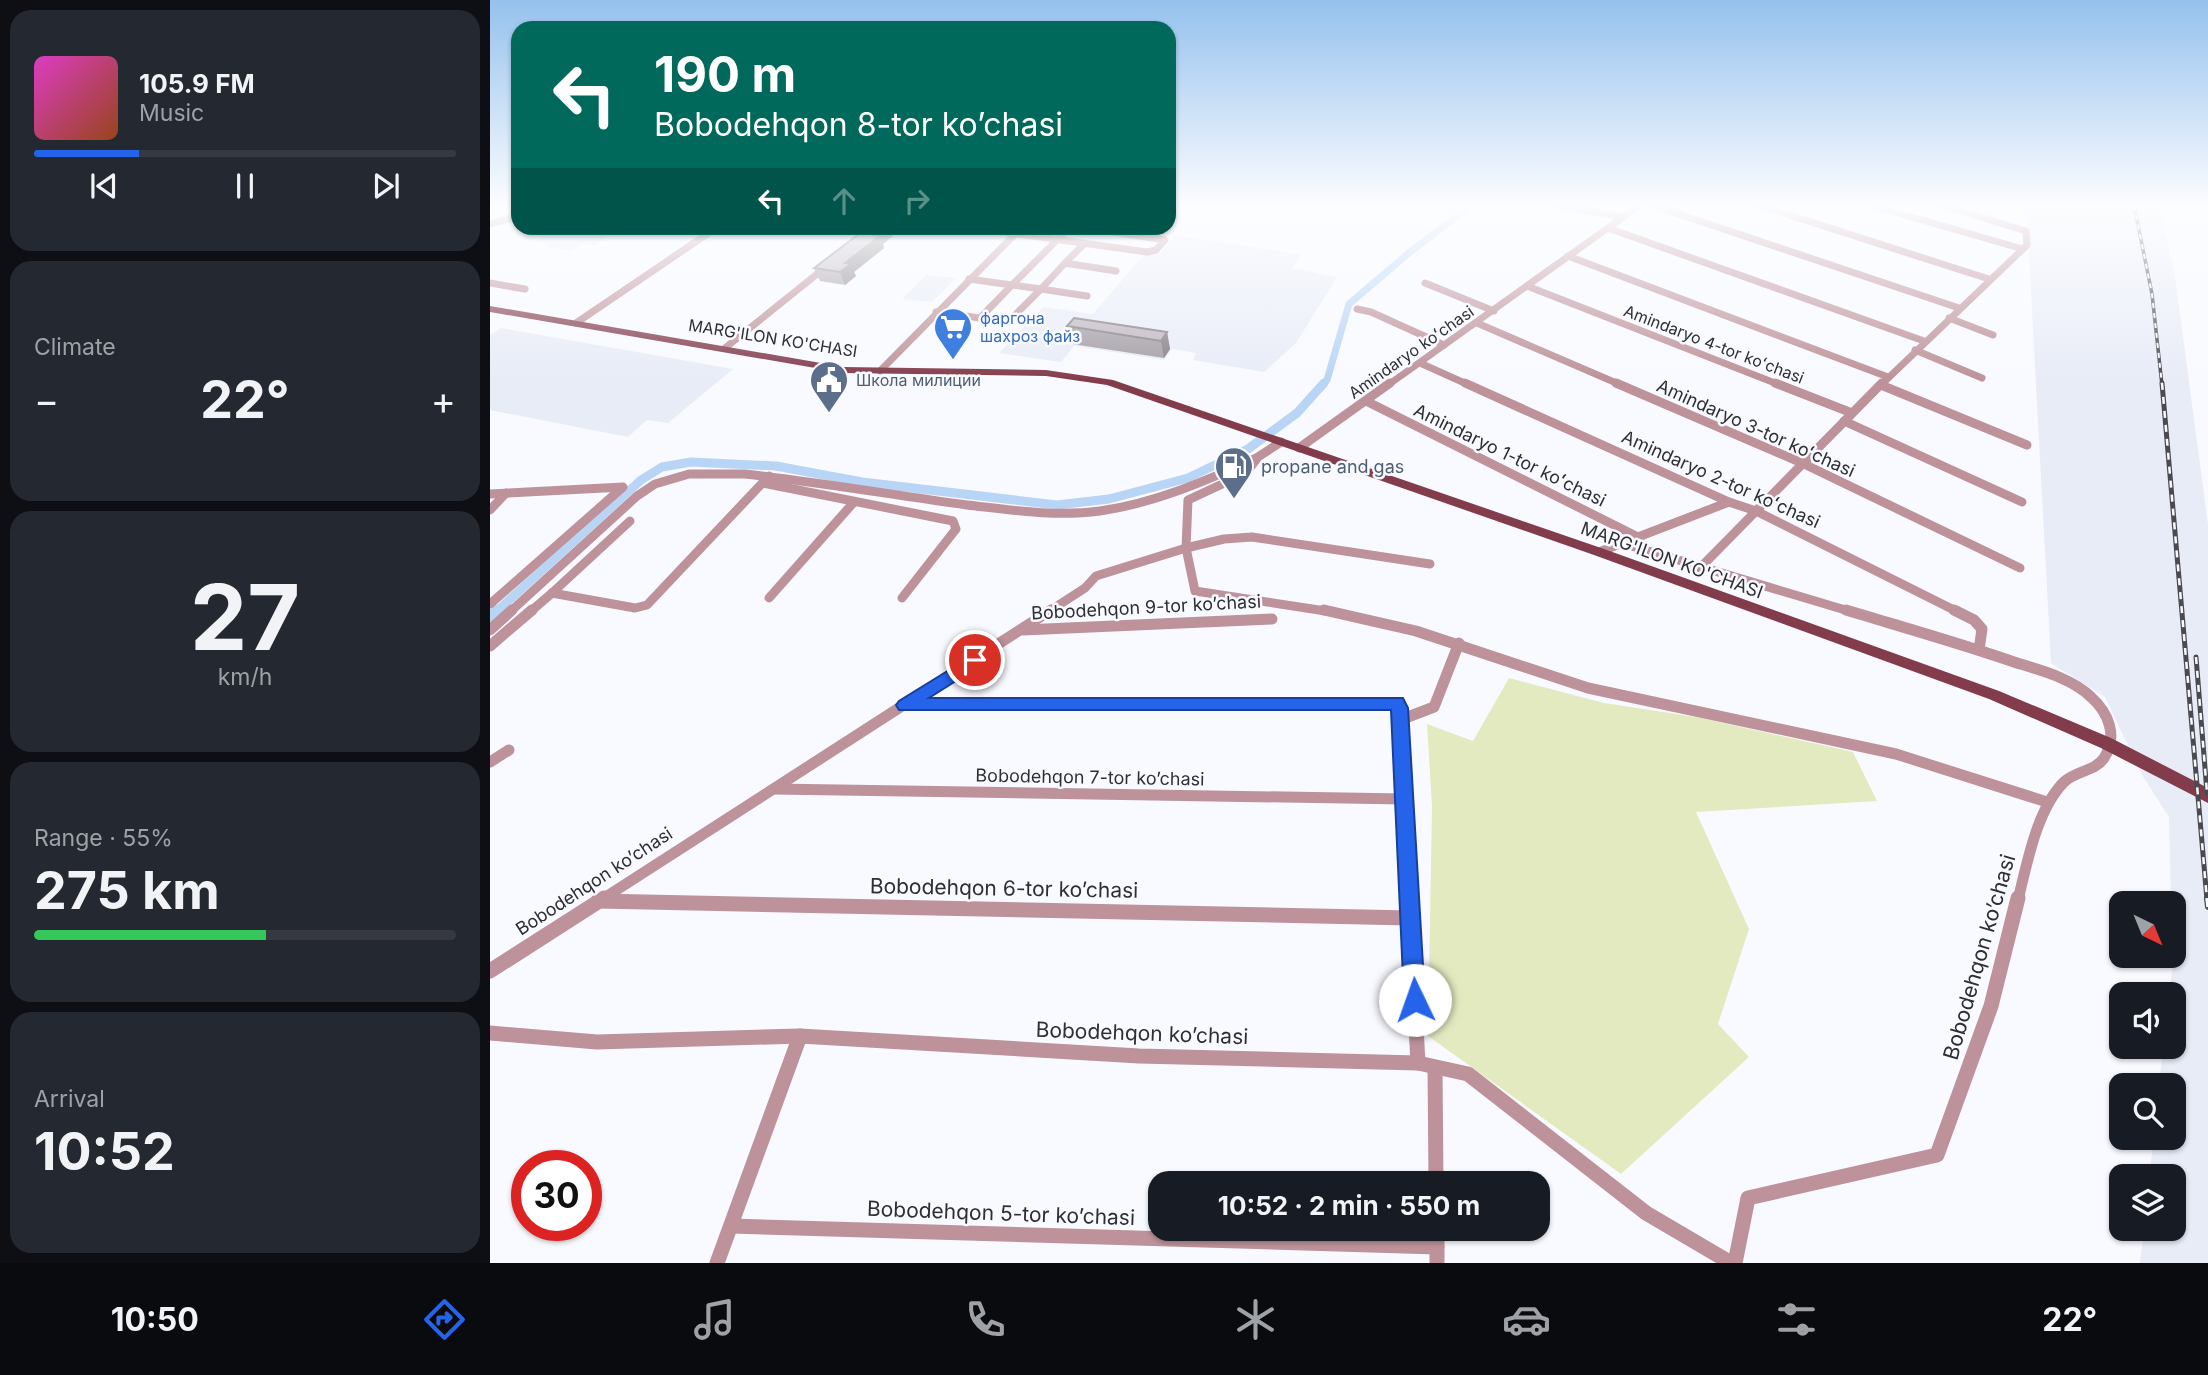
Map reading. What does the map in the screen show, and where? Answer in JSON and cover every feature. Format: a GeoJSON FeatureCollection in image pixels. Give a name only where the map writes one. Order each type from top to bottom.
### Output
{"type":"FeatureCollection","features":[{"type":"Feature","properties":{"kind":"main road","name":"MARG'ILON KO'CHASI"},"geometry":{"type":"LineString","coordinates":[[490,309],[844,370],[1046,373],[1109,382],[1599,552],[1946,677],[2057,720],[2208,796]]}},
{"type":"Feature","properties":{"kind":"street"},"geometry":{"type":"LineString","coordinates":[[576,323],[663,264]]}},
{"type":"Feature","properties":{"kind":"street"},"geometry":{"type":"LineString","coordinates":[[725,348],[830,264]]}},
{"type":"Feature","properties":{"kind":"street"},"geometry":{"type":"LineString","coordinates":[[880,371],[985,264]]}},
{"type":"Feature","properties":{"kind":"street"},"geometry":{"type":"LineString","coordinates":[[979,318],[1032,264]]}},
{"type":"Feature","properties":{"kind":"street"},"geometry":{"type":"LineString","coordinates":[[936,312],[1008,322],[1064,264]]}},
{"type":"Feature","properties":{"kind":"street"},"geometry":{"type":"LineString","coordinates":[[1071,264],[1116,271]]}},
{"type":"Feature","properties":{"kind":"street","name":"Amindaryo koʻchasi"},"geometry":{"type":"LineString","coordinates":[[1300,448],[1557,264]]}},
{"type":"Feature","properties":{"kind":"street"},"geometry":{"type":"LineString","coordinates":[[1589,264],[1888,377]]}},
{"type":"Feature","properties":{"kind":"street"},"geometry":{"type":"LineString","coordinates":[[1709,264],[1924,341]]}},
{"type":"Feature","properties":{"kind":"street"},"geometry":{"type":"LineString","coordinates":[[1828,264],[1959,308]]}},
{"type":"Feature","properties":{"kind":"street"},"geometry":{"type":"LineString","coordinates":[[1942,264],[1989,279]]}},
{"type":"Feature","properties":{"kind":"street"},"geometry":{"type":"LineString","coordinates":[[1700,568],[1924,341],[2006,264]]}},
{"type":"Feature","properties":{"kind":"street"},"geometry":{"type":"LineString","coordinates":[[970,279],[1087,296]]}},
{"type":"Feature","properties":{"kind":"street"},"geometry":{"type":"LineString","coordinates":[[1425,283],[1494,311]]}},
{"type":"Feature","properties":{"kind":"street"},"geometry":{"type":"LineString","coordinates":[[490,284],[524,289]]}},
{"type":"Feature","properties":{"kind":"street","name":"Amindaryo 4-tor koʻchasi"},"geometry":{"type":"LineString","coordinates":[[1527,286],[1852,413]]}},
{"type":"Feature","properties":{"kind":"street"},"geometry":{"type":"LineString","coordinates":[[1357,309],[1371,312],[1444,345]]}},
{"type":"Feature","properties":{"kind":"street"},"geometry":{"type":"LineString","coordinates":[[1949,318],[1993,335]]}},
{"type":"Feature","properties":{"kind":"street","name":"Amindaryo 3-tor koʻchasi"},"geometry":{"type":"LineString","coordinates":[[1477,323],[1802,463],[2020,568]]}},
{"type":"Feature","properties":{"kind":"street"},"geometry":{"type":"LineString","coordinates":[[1915,350],[1982,378]]}},
{"type":"Feature","properties":{"kind":"street","name":"Amindaryo 2-tor koʻchasi"},"geometry":{"type":"LineString","coordinates":[[1420,363],[1729,502],[1756,511],[1974,620],[1982,629],[1979,650]]}},
{"type":"Feature","properties":{"kind":"street"},"geometry":{"type":"LineString","coordinates":[[1881,385],[2027,445]]}},
{"type":"Feature","properties":{"kind":"street","name":"Amindaryo 1-tor koʻchasi"},"geometry":{"type":"LineString","coordinates":[[1366,401],[1640,538]]}},
{"type":"Feature","properties":{"kind":"street"},"geometry":{"type":"LineString","coordinates":[[1844,421],[2022,502]]}},
{"type":"Feature","properties":{"kind":"street"},"geometry":{"type":"LineString","coordinates":[[1277,441],[1258,457],[1246,472],[1188,500],[1185,548],[1195,591],[1268,604],[1314,608],[1458,643],[1588,688],[1896,754],[2047,802],[2065,780],[2079,771],[2096,766],[2104,760],[2109,751],[2112,732],[2109,721],[2091,696],[2056,676],[1979,650],[1625,544]]}},
{"type":"Feature","properties":{"kind":"street"},"geometry":{"type":"LineString","coordinates":[[490,630],[637,496],[655,483],[688,474],[766,480],[1002,510],[1075,513],[1150,499],[1213,478],[1258,457]]}},
{"type":"Feature","properties":{"kind":"street"},"geometry":{"type":"LineString","coordinates":[[766,480],[855,502],[953,521],[956,529],[902,598]]}},
{"type":"Feature","properties":{"kind":"street"},"geometry":{"type":"LineString","coordinates":[[552,593],[635,608],[647,605],[766,480]]}},
{"type":"Feature","properties":{"kind":"street"},"geometry":{"type":"LineString","coordinates":[[490,494],[623,486],[490,604]]}},
{"type":"Feature","properties":{"kind":"street"},"geometry":{"type":"LineString","coordinates":[[490,510],[506,493]]}},
{"type":"Feature","properties":{"kind":"street"},"geometry":{"type":"LineString","coordinates":[[769,598],[855,502]]}},
{"type":"Feature","properties":{"kind":"street"},"geometry":{"type":"LineString","coordinates":[[1599,552],[1729,502]]}},
{"type":"Feature","properties":{"kind":"street"},"geometry":{"type":"LineString","coordinates":[[490,646],[630,521]]}},
{"type":"Feature","properties":{"kind":"street","name":"Bobodehqon koʼchasi"},"geometry":{"type":"LineString","coordinates":[[492,966],[1085,589],[1096,576],[1185,548],[1224,539],[1252,537],[1430,564]]}},
{"type":"Feature","properties":{"kind":"street","name":"Bobodehqon 9-tor koʼchasi"},"geometry":{"type":"LineString","coordinates":[[1021,630],[1272,619]]}},
{"type":"Feature","properties":{"kind":"street"},"geometry":{"type":"LineString","coordinates":[[1400,720],[1434,707],[1458,643]]}},
{"type":"Feature","properties":{"kind":"street"},"geometry":{"type":"LineString","coordinates":[[905,705],[1391,701],[1399,708],[1400,720],[1418,1063]]}},
{"type":"Feature","properties":{"kind":"street"},"geometry":{"type":"LineString","coordinates":[[490,762],[509,750]]}},
{"type":"Feature","properties":{"kind":"street","name":"Bobodehqon 7-tor koʼchasi"},"geometry":{"type":"LineString","coordinates":[[774,789],[1404,799]]}},
{"type":"Feature","properties":{"kind":"street","name":"Bobodehqon koʼchasi"},"geometry":{"type":"LineString","coordinates":[[490,1033],[597,1042],[800,1036],[1139,1056],[1418,1063],[1468,1074],[1646,1213],[1733,1263],[1748,1198],[1937,1156],[1991,1006],[2024,876],[2047,802]]}},
{"type":"Feature","properties":{"kind":"street","name":"Bobodehqon 6-tor koʼchasi"},"geometry":{"type":"LineString","coordinates":[[598,901],[1410,918]]}},
{"type":"Feature","properties":{"kind":"street"},"geometry":{"type":"LineString","coordinates":[[717,1263],[800,1036]]}},
{"type":"Feature","properties":{"kind":"street"},"geometry":{"type":"LineString","coordinates":[[1435,1068],[1436,1171]]}},
{"type":"Feature","properties":{"kind":"street","name":"Bobodehqon 5-tor koʼchasi"},"geometry":{"type":"LineString","coordinates":[[731,1226],[1437,1255]]}},
{"type":"Feature","properties":{"kind":"shaded area"},"geometry":{"type":"Polygon","coordinates":[[[1136,264],[1295,264],[1292,268],[1337,277],[1296,343],[1264,372],[1193,360],[1196,353],[1172,349],[1164,360],[1074,346],[1061,362],[999,353],[1043,307],[1093,314],[1136,264]]]}},
{"type":"Feature","properties":{"kind":"shaded area"},"geometry":{"type":"Polygon","coordinates":[[[2029,264],[2172,264],[2175,276],[2208,525],[2208,1263],[2140,1263],[2143,1241],[2186,1241],[2186,1164],[2151,1164],[2152,1150],[2186,1150],[2186,1073],[2160,1073],[2162,1059],[2186,1059],[2186,982],[2171,982],[2172,968],[2186,968],[2186,891],[2171,891],[2169,817],[2142,775],[2105,697],[2051,663],[2029,264]]]}},
{"type":"Feature","properties":{"kind":"shaded area"},"geometry":{"type":"Polygon","coordinates":[[[926,275],[956,278],[932,302],[902,299],[926,275]]]}},
{"type":"Feature","properties":{"kind":"shaded area"},"geometry":{"type":"Polygon","coordinates":[[[501,328],[733,369],[668,423],[647,420],[628,437],[490,410],[490,335],[501,328]]]}},
{"type":"Feature","properties":{"kind":"green space"},"geometry":{"type":"Polygon","coordinates":[[[1509,678],[1604,703],[1696,717],[1853,752],[1877,801],[1696,812],[1749,929],[1718,1024],[1749,1057],[1621,1174],[1428,1036],[1432,806],[1427,724],[1473,741],[1509,678]]]}},
{"type":"Feature","properties":{"kind":"building"},"geometry":{"type":"Polygon","coordinates":[[[819,264],[851,264],[840,272],[814,268],[819,264]]]}},
{"type":"Feature","properties":{"kind":"building"},"geometry":{"type":"Polygon","coordinates":[[[1074,318],[1167,332],[1161,341],[1067,326],[1074,318]]]}},
{"type":"Feature","properties":{"kind":"waterway"},"geometry":{"type":"LineString","coordinates":[[1323,385],[1327,380],[1349,304],[1396,264]]}},
{"type":"Feature","properties":{"kind":"waterway"},"geometry":{"type":"LineString","coordinates":[[496,612],[641,480],[662,467],[691,462],[776,466],[862,482],[1057,505],[1109,499],[1188,478],[1248,449],[1297,413],[1324,383]]}},
{"type":"Feature","properties":{"kind":"waterway"},"geometry":{"type":"LineString","coordinates":[[490,617],[497,610]]}},
{"type":"Feature","properties":{"kind":"railway"},"geometry":{"type":"LineString","coordinates":[[2146,264],[2162,385]]}},
{"type":"Feature","properties":{"kind":"railway"},"geometry":{"type":"LineString","coordinates":[[2162,383],[2207,900]]}},
{"type":"Feature","properties":{"kind":"railway"},"geometry":{"type":"LineString","coordinates":[[2196,657],[2207,793]]}},
{"type":"Feature","properties":{"kind":"railway"},"geometry":{"type":"LineString","coordinates":[[2207,898],[2208,907]]}},
{"type":"Feature","properties":{"kind":"place","name":"фаргона шахроз файз"},"geometry":{"type":"Point","coordinates":[953,361]}},
{"type":"Feature","properties":{"kind":"place","name":"Школа милиции"},"geometry":{"type":"Point","coordinates":[829,414]}},
{"type":"Feature","properties":{"kind":"place","name":"propane and gas"},"geometry":{"type":"Point","coordinates":[1234,500]}},
{"type":"Feature","properties":{"kind":"route"},"geometry":{"type":"LineString","coordinates":[[975,660],[905,705],[1397,703],[1415,1000]]}}]}
